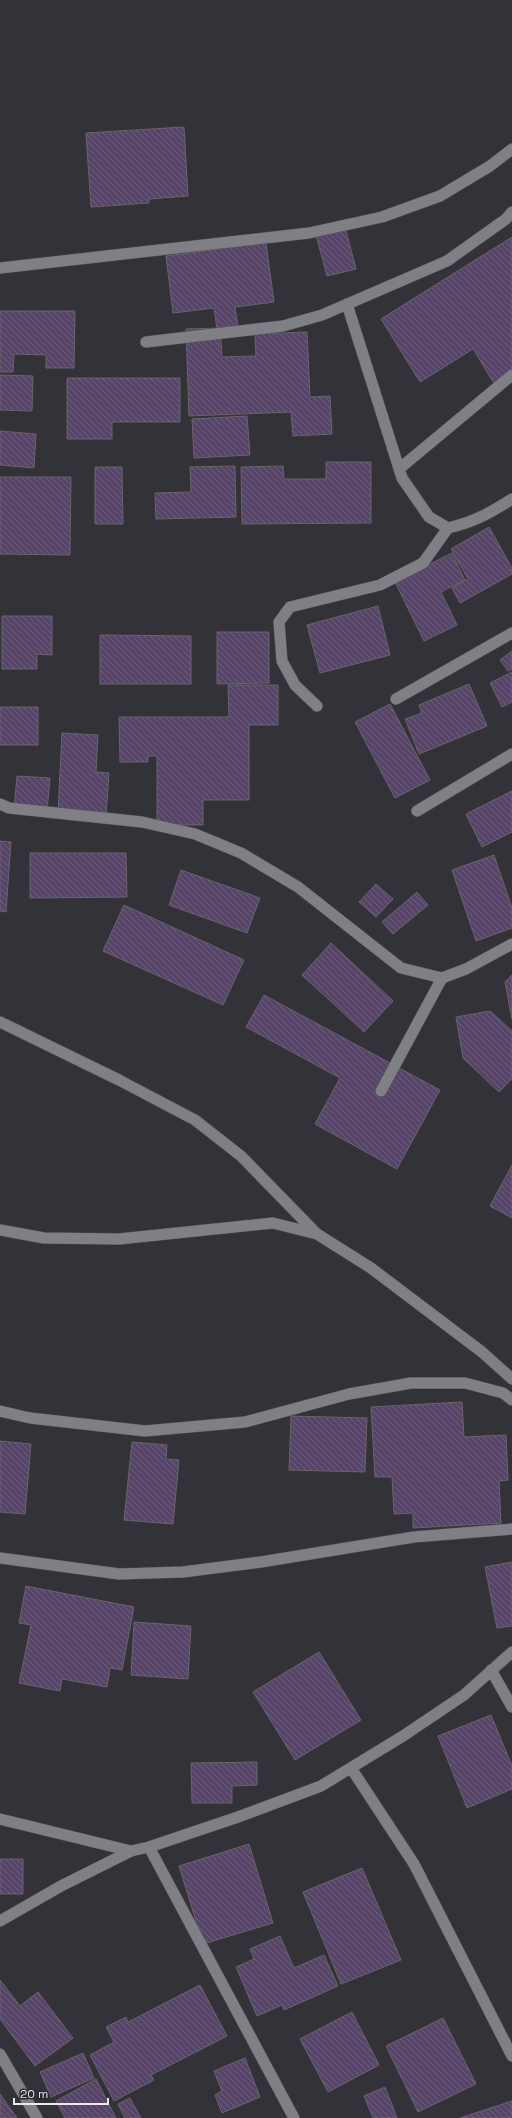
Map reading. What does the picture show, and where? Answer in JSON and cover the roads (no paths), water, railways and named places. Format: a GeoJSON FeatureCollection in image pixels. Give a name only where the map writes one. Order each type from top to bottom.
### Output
{"type":"FeatureCollection","features":[{"type":"Feature","properties":{"kind":"street"},"geometry":{"type":"LineString","coordinates":[[0,268],[309,233],[382,217],[440,196],[490,166],[512,149]]}},
{"type":"Feature","properties":{"kind":"street"},"geometry":{"type":"LineString","coordinates":[[146,342],[283,326],[322,315],[448,261],[506,219],[512,212]]}},
{"type":"Feature","properties":{"kind":"street"},"geometry":{"type":"LineString","coordinates":[[347,304],[398,469],[402,478],[429,517],[448,528],[467,524],[482,518],[512,499]]}},
{"type":"Feature","properties":{"kind":"street"},"geometry":{"type":"LineString","coordinates":[[398,469],[512,375]]}},
{"type":"Feature","properties":{"kind":"street"},"geometry":{"type":"LineString","coordinates":[[317,706],[295,685],[282,661],[279,622],[286,612],[290,607],[380,585],[424,563],[448,528]]}},
{"type":"Feature","properties":{"kind":"street"},"geometry":{"type":"LineString","coordinates":[[396,699],[512,633]]}},
{"type":"Feature","properties":{"kind":"street"},"geometry":{"type":"LineString","coordinates":[[417,811],[512,754]]}},
{"type":"Feature","properties":{"kind":"street"},"geometry":{"type":"LineString","coordinates":[[0,804],[9,808],[142,822],[195,834],[241,853],[298,887],[400,968],[442,978],[466,969],[512,944]]}},
{"type":"Feature","properties":{"kind":"street"},"geometry":{"type":"LineString","coordinates":[[382,1091],[442,978]]}},
{"type":"Feature","properties":{"kind":"street"},"geometry":{"type":"LineString","coordinates":[[0,1022],[119,1080],[195,1120],[241,1156],[317,1234],[372,1268],[482,1352],[512,1379]]}},
{"type":"Feature","properties":{"kind":"street"},"geometry":{"type":"LineString","coordinates":[[0,1230],[44,1238],[119,1239],[273,1223],[317,1234]]}},
{"type":"Feature","properties":{"kind":"street"},"geometry":{"type":"LineString","coordinates":[[0,1411],[30,1418],[145,1431],[245,1422],[349,1394],[411,1383],[465,1383],[503,1393],[512,1400]]}},
{"type":"Feature","properties":{"kind":"street"},"geometry":{"type":"LineString","coordinates":[[0,1558],[119,1574],[183,1572],[261,1562],[414,1537],[512,1529]]}},
{"type":"Feature","properties":{"kind":"street"},"geometry":{"type":"LineString","coordinates":[[0,1921],[61,1886],[131,1851],[238,1817],[321,1786],[464,1695],[512,1652]]}},
{"type":"Feature","properties":{"kind":"street"},"geometry":{"type":"LineString","coordinates":[[491,1670],[512,1707]]}},
{"type":"Feature","properties":{"kind":"street"},"geometry":{"type":"LineString","coordinates":[[351,1768],[414,1864],[512,2056]]}},
{"type":"Feature","properties":{"kind":"street"},"geometry":{"type":"LineString","coordinates":[[0,1819],[131,1851]]}},
{"type":"Feature","properties":{"kind":"street"},"geometry":{"type":"LineString","coordinates":[[149,1846],[294,2118]]}},
{"type":"Feature","properties":{"kind":"street"},"geometry":{"type":"LineString","coordinates":[[0,2054],[37,2118]]}}]}
